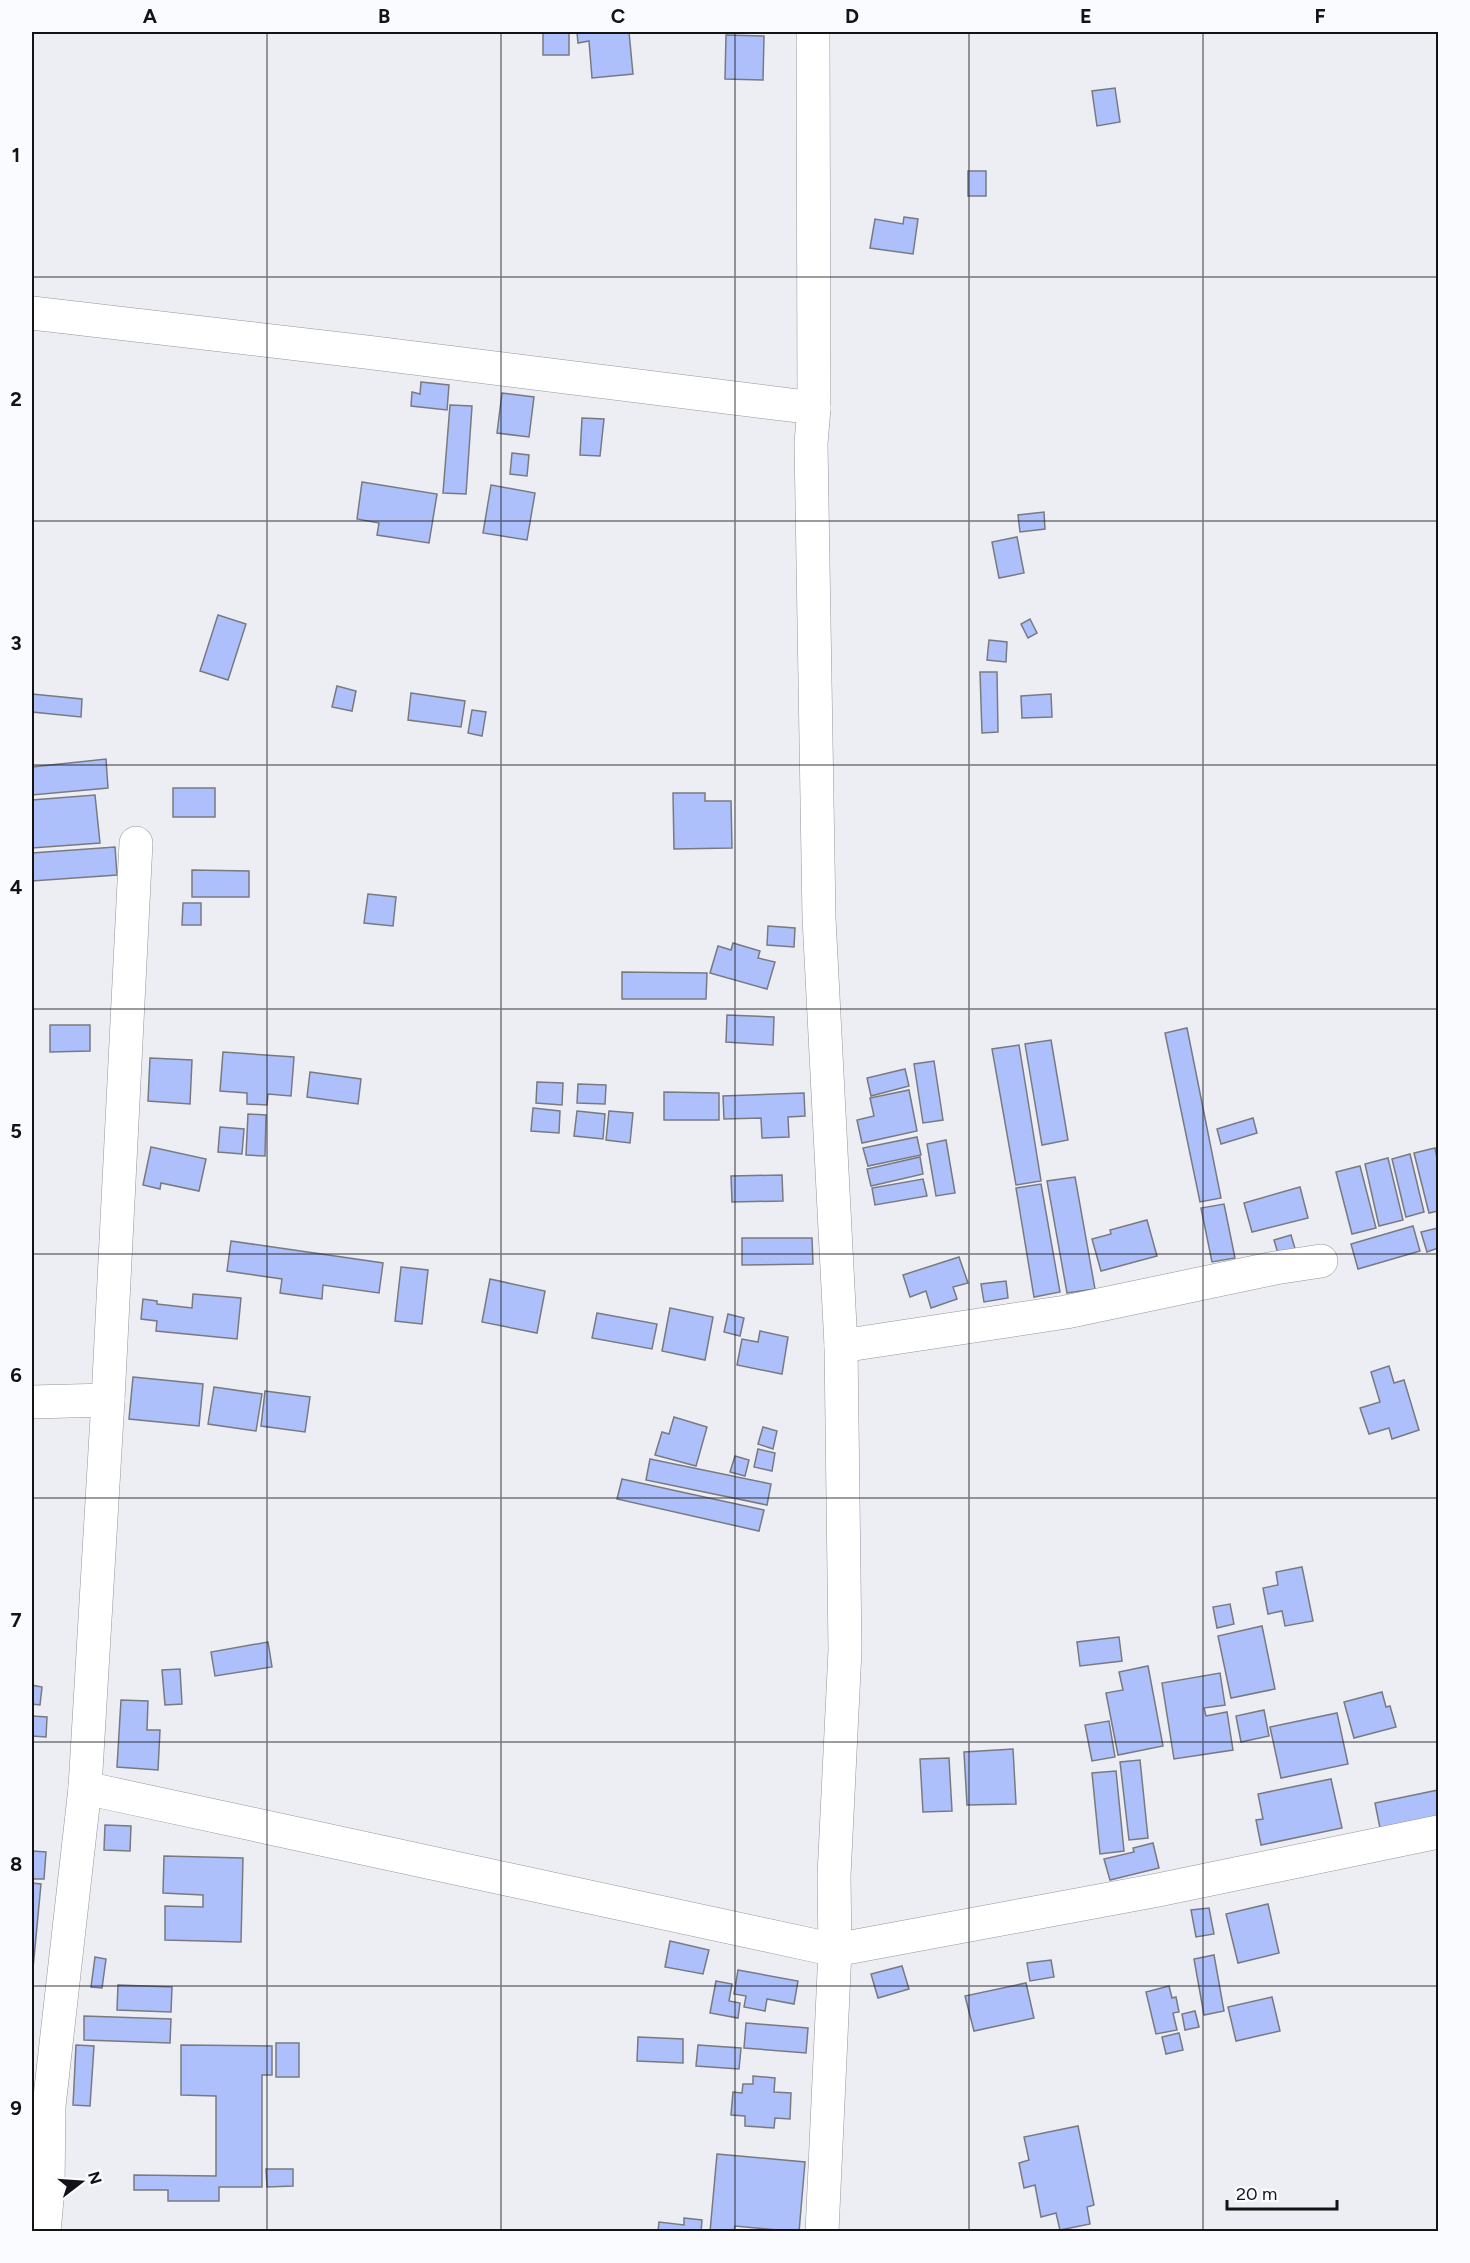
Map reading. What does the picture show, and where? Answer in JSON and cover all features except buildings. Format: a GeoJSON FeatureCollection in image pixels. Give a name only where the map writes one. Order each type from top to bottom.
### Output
{"type":"FeatureCollection","features":[{"type":"Feature","properties":{"kind":"street"},"geometry":{"type":"LineString","coordinates":[[813,32],[814,408],[811,443],[819,918],[841,1346],[845,1650],[834,1876],[835,1950],[822,2232]]}},
{"type":"Feature","properties":{"kind":"street"},"geometry":{"type":"LineString","coordinates":[[32,313],[814,408]]}},
{"type":"Feature","properties":{"kind":"street"},"geometry":{"type":"LineString","coordinates":[[44,2232],[48,2188],[50,2106],[86,1788],[136,843]]}},
{"type":"Feature","properties":{"kind":"street"},"geometry":{"type":"LineString","coordinates":[[841,1346],[1066,1312],[1275,1268],[1321,1261]]}},
{"type":"Feature","properties":{"kind":"street"},"geometry":{"type":"LineString","coordinates":[[32,1402],[108,1400]]}},
{"type":"Feature","properties":{"kind":"street"},"geometry":{"type":"LineString","coordinates":[[86,1788],[835,1950],[1158,1890],[1438,1832]]}}]}
